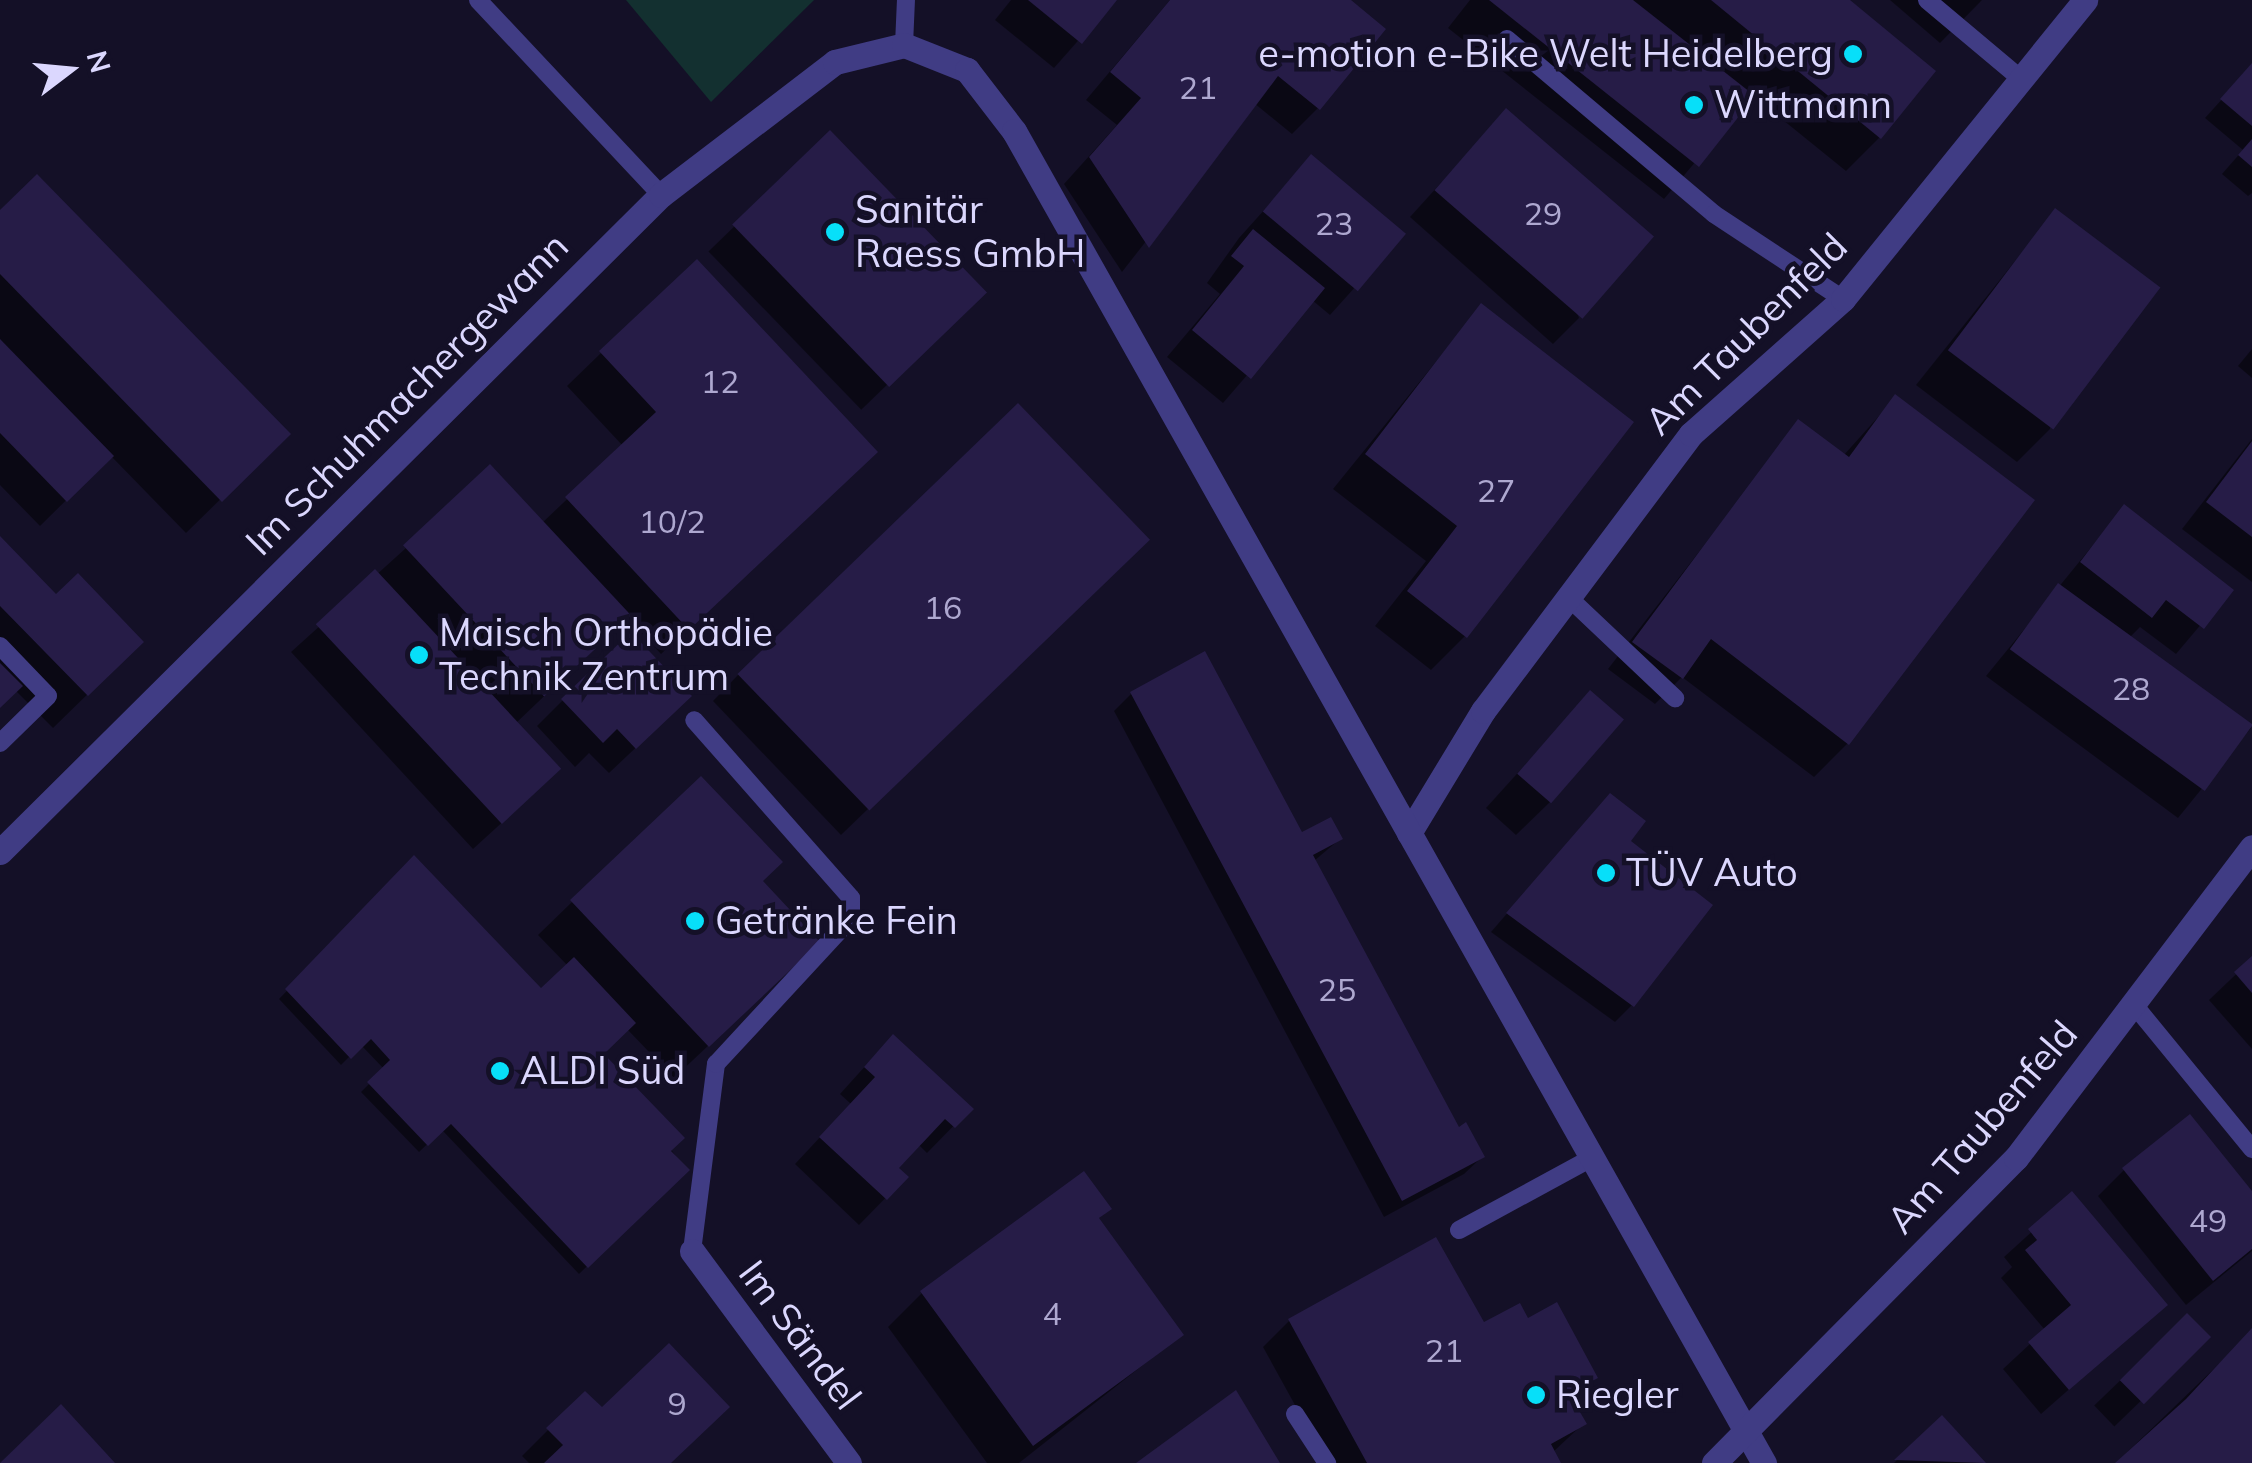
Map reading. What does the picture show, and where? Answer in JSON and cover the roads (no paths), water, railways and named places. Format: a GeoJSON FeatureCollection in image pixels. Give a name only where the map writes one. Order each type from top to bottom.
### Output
{"type":"FeatureCollection","features":[{"type":"Feature","properties":{"kind":"street","name":"Am Taubenfeld"},"geometry":{"type":"LineString","coordinates":[[1409,833],[1567,596],[1690,434],[1843,299],[2086,0]]}},
{"type":"Feature","properties":{"kind":"street","name":"Im Schuhmachergewann"},"geometry":{"type":"LineString","coordinates":[[0,852],[661,195],[835,62],[904,45]]}},
{"type":"Feature","properties":{"kind":"street"},"geometry":{"type":"LineString","coordinates":[[904,45],[967,70],[1014,131],[1744,1436],[1764,1463]]}},
{"type":"Feature","properties":{"kind":"street","name":"Am Taubenfeld"},"geometry":{"type":"LineString","coordinates":[[1714,1463],[2016,1158],[2136,1006],[2252,847]]}},
{"type":"Feature","properties":{"kind":"street","name":"Im Sändel"},"geometry":{"type":"LineString","coordinates":[[692,1251],[848,1463]]}},
{"type":"Feature","properties":{"kind":"lane"},"geometry":{"type":"LineString","coordinates":[[478,0],[661,195]]}},
{"type":"Feature","properties":{"kind":"lane"},"geometry":{"type":"LineString","coordinates":[[904,45],[906,0]]}},
{"type":"Feature","properties":{"kind":"lane"},"geometry":{"type":"LineString","coordinates":[[1927,0],[2021,79]]}},
{"type":"Feature","properties":{"kind":"lane"},"geometry":{"type":"LineString","coordinates":[[1507,39],[1714,214],[1843,299]]}},
{"type":"Feature","properties":{"kind":"lane"},"geometry":{"type":"LineString","coordinates":[[1567,596],[1675,698]]}},
{"type":"Feature","properties":{"kind":"lane"},"geometry":{"type":"LineString","coordinates":[[0,646],[48,696],[0,743]]}},
{"type":"Feature","properties":{"kind":"lane"},"geometry":{"type":"LineString","coordinates":[[692,1251],[716,1064],[852,918],[851,898],[694,720]]}},
{"type":"Feature","properties":{"kind":"lane"},"geometry":{"type":"LineString","coordinates":[[2136,1006],[2252,1149]]}},
{"type":"Feature","properties":{"kind":"lane"},"geometry":{"type":"LineString","coordinates":[[1459,1230],[1590,1159]]}},
{"type":"Feature","properties":{"kind":"lane"},"geometry":{"type":"LineString","coordinates":[[1294,1414],[1327,1463]]}},
{"type":"Feature","properties":{"kind":"place","name":"e-motion e-Bike Welt Heidelberg"},"geometry":{"type":"Point","coordinates":[1853,54]}},
{"type":"Feature","properties":{"kind":"place","name":"Wittmann"},"geometry":{"type":"Point","coordinates":[1694,105]}},
{"type":"Feature","properties":{"kind":"place","name":"Sanitär Raess GmbH"},"geometry":{"type":"Point","coordinates":[835,232]}},
{"type":"Feature","properties":{"kind":"place","name":"Maisch Orthopädie Technik Zentrum"},"geometry":{"type":"Point","coordinates":[419,655]}},
{"type":"Feature","properties":{"kind":"place","name":"TÜV Auto"},"geometry":{"type":"Point","coordinates":[1606,873]}},
{"type":"Feature","properties":{"kind":"place","name":"Getränke Fein"},"geometry":{"type":"Point","coordinates":[695,921]}},
{"type":"Feature","properties":{"kind":"place","name":"ALDI Süd"},"geometry":{"type":"Point","coordinates":[500,1071]}},
{"type":"Feature","properties":{"kind":"place","name":"Riegler"},"geometry":{"type":"Point","coordinates":[1536,1395]}}]}
